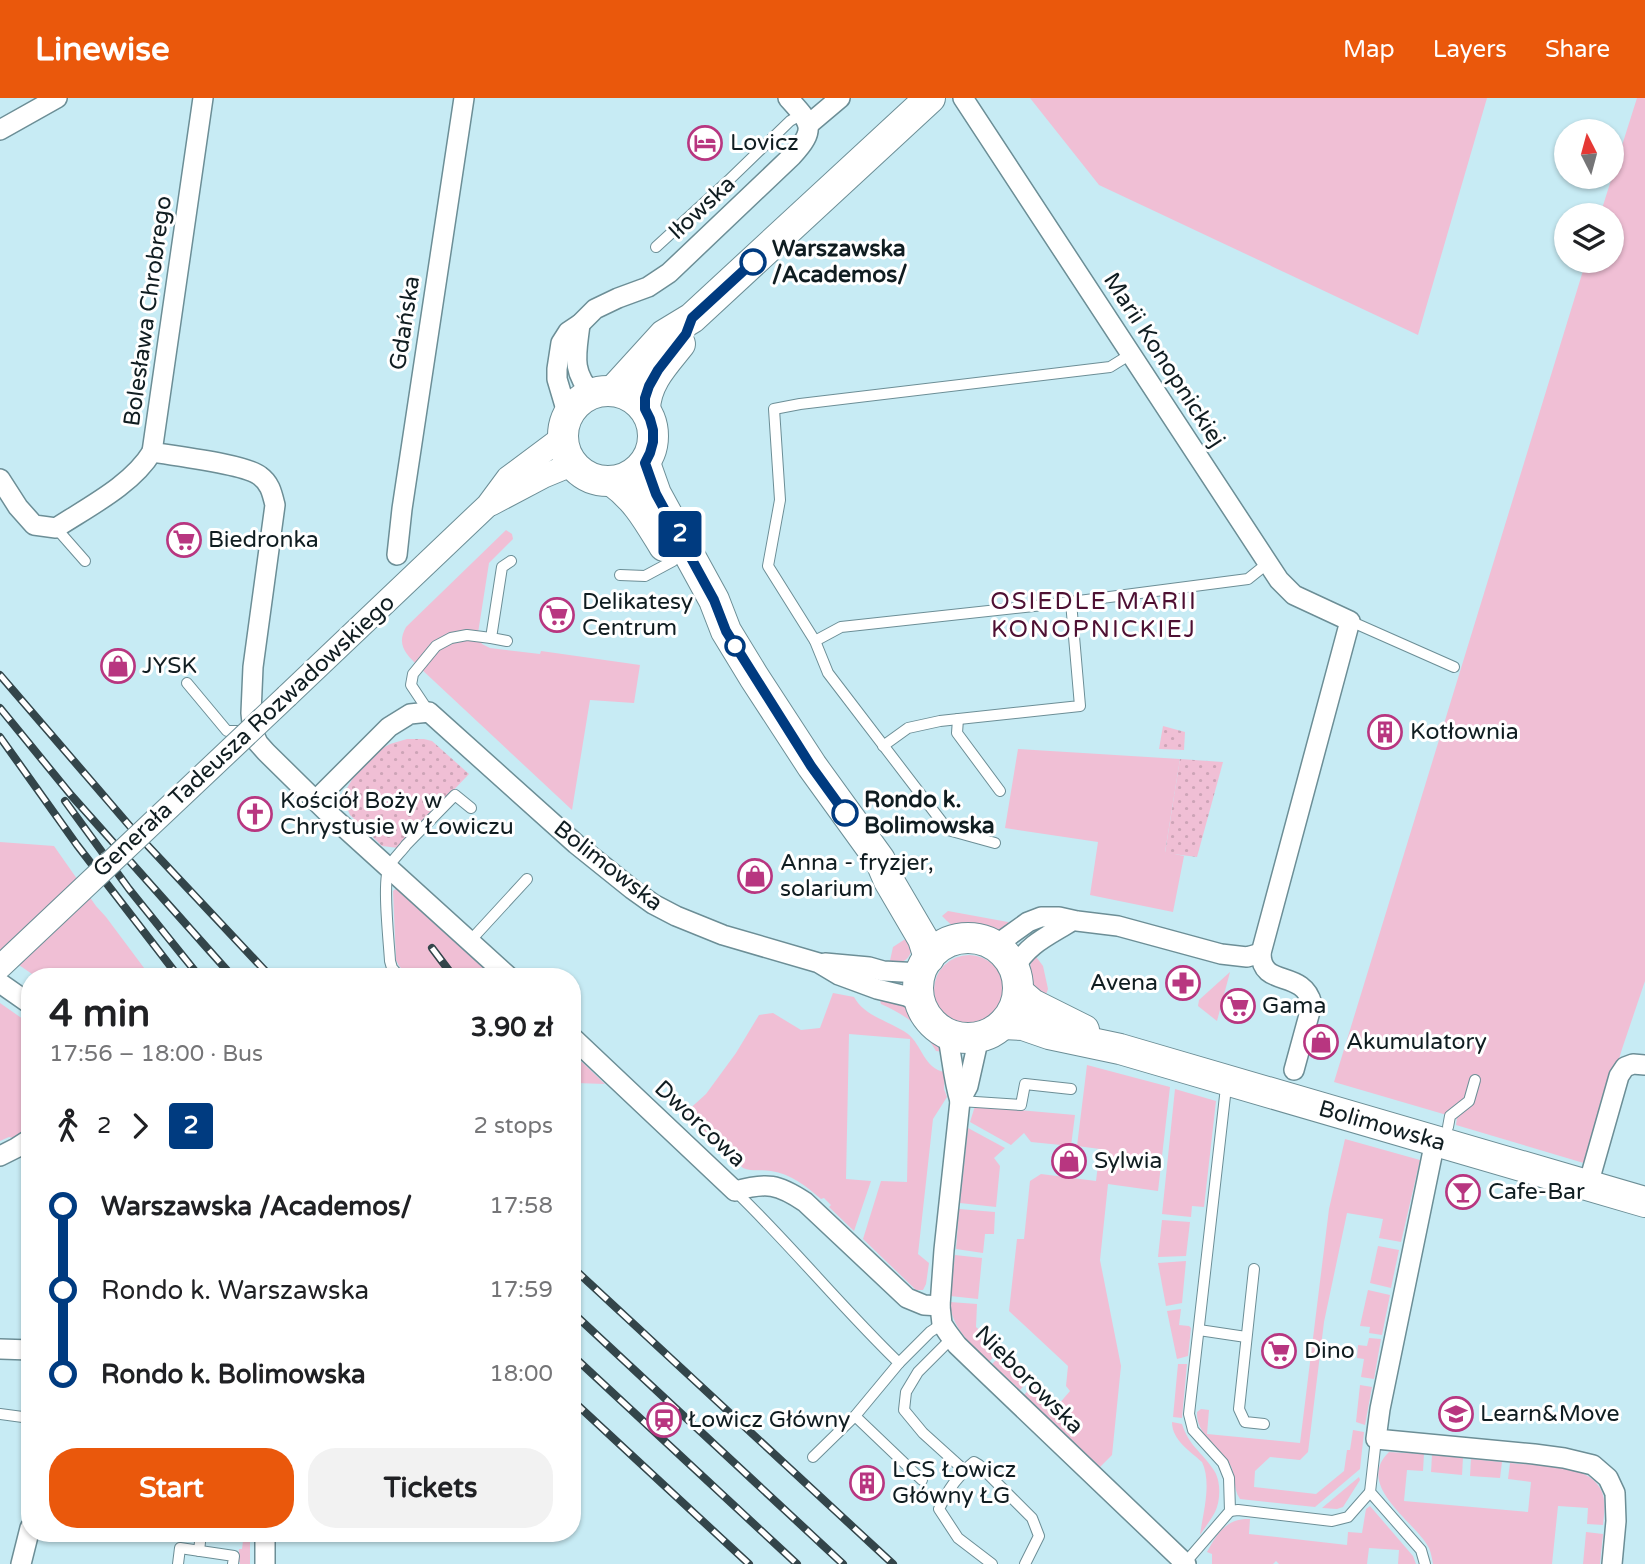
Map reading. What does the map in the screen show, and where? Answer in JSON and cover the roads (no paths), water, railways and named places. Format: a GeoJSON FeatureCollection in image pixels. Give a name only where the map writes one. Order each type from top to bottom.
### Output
{"type":"FeatureCollection","features":[{"type":"Feature","properties":{"kind":"main road"},"geometry":{"type":"LineString","coordinates":[[603,392],[625,394],[636,400],[645,409],[653,430],[653,442],[645,463],[636,472],[612,481],[590,478],[581,472],[568,439],[574,406],[583,399],[603,392],[664,335],[692,318],[930,98]]}},
{"type":"Feature","properties":{"kind":"main road"},"geometry":{"type":"LineString","coordinates":[[645,409],[649,386],[686,334],[692,318]]}},
{"type":"Feature","properties":{"kind":"main road"},"geometry":{"type":"LineString","coordinates":[[645,463],[656,494],[709,589],[726,631],[811,766],[880,860],[923,939],[925,966],[919,993],[926,1016],[947,1034],[963,1038],[991,1031],[1011,1015],[1016,1004],[1016,980],[1001,950],[992,944],[976,939],[960,939],[937,949],[925,966]]}},
{"type":"Feature","properties":{"kind":"main road"},"geometry":{"type":"LineString","coordinates":[[612,481],[636,501],[706,610],[726,631]]}},
{"type":"Feature","properties":{"kind":"main road"},"geometry":{"type":"LineString","coordinates":[[880,860],[898,875],[942,927],[960,939]]}},
{"type":"Feature","properties":{"kind":"main road","name":"Bolimowska"},"geometry":{"type":"LineString","coordinates":[[1016,980],[1032,1004],[1120,1049]]}},
{"type":"Feature","properties":{"kind":"main road","name":"Bolimowska"},"geometry":{"type":"LineString","coordinates":[[991,1031],[1023,1025],[1049,1034],[1120,1049],[1228,1081],[1441,1134],[1645,1202]]}},
{"type":"Feature","properties":{"kind":"street"},"geometry":{"type":"LineString","coordinates":[[0,130],[57,98]]}},
{"type":"Feature","properties":{"kind":"street","name":"Bolesława Chrobrego"},"geometry":{"type":"LineString","coordinates":[[203,98],[152,452],[240,467],[259,474],[271,488],[275,505],[253,667],[253,732]]}},
{"type":"Feature","properties":{"kind":"street","name":"Gdańska"},"geometry":{"type":"LineString","coordinates":[[397,555],[464,98]]}},
{"type":"Feature","properties":{"kind":"street"},"geometry":{"type":"LineString","coordinates":[[788,98],[805,120],[841,98]]}},
{"type":"Feature","properties":{"kind":"street","name":"Marii Konopnickiej"},"geometry":{"type":"LineString","coordinates":[[963,98],[1279,580],[1294,595],[1350,621]]}},
{"type":"Feature","properties":{"kind":"street","name":"Iłowska"},"geometry":{"type":"LineString","coordinates":[[568,439],[557,379],[561,343],[568,332],[602,305],[648,287],[669,273],[799,149],[807,136],[805,120]]}},
{"type":"Feature","properties":{"kind":"street"},"geometry":{"type":"LineString","coordinates":[[580,324],[577,371],[583,382],[603,392]]}},
{"type":"Feature","properties":{"kind":"street","name":"Generała Tadeusza Rozwadowskiego"},"geometry":{"type":"LineString","coordinates":[[0,967],[488,505],[508,478],[568,439]]}},
{"type":"Feature","properties":{"kind":"street"},"geometry":{"type":"LineString","coordinates":[[0,479],[18,507],[34,525],[56,528],[134,476],[152,452]]}},
{"type":"Feature","properties":{"kind":"street"},"geometry":{"type":"LineString","coordinates":[[1294,1070],[1312,1004],[1310,996],[1299,984],[1266,971],[1261,963],[1261,953],[1350,621]]}},
{"type":"Feature","properties":{"kind":"street"},"geometry":{"type":"LineString","coordinates":[[316,800],[389,727],[410,714],[429,712]]}},
{"type":"Feature","properties":{"kind":"street","name":"Bolimowska"},"geometry":{"type":"LineString","coordinates":[[429,712],[576,844],[632,889],[676,916],[723,935],[819,963],[869,967],[883,971],[925,966]]}},
{"type":"Feature","properties":{"kind":"street"},"geometry":{"type":"LineString","coordinates":[[253,732],[265,752],[500,968]]}},
{"type":"Feature","properties":{"kind":"street"},"geometry":{"type":"LineString","coordinates":[[992,944],[1003,940],[1028,922],[1041,917],[1059,917],[1118,926],[1222,954],[1247,957],[1261,953]]}},
{"type":"Feature","properties":{"kind":"street"},"geometry":{"type":"LineString","coordinates":[[1016,980],[1020,958],[1037,941],[1073,921]]}},
{"type":"Feature","properties":{"kind":"street","name":"Bolimowska"},"geometry":{"type":"LineString","coordinates":[[819,963],[839,975],[921,1003]]}},
{"type":"Feature","properties":{"kind":"street"},"geometry":{"type":"LineString","coordinates":[[0,983],[21,998]]}},
{"type":"Feature","properties":{"kind":"street"},"geometry":{"type":"LineString","coordinates":[[945,1323],[944,1250],[960,1101],[991,1031]]}},
{"type":"Feature","properties":{"kind":"street"},"geometry":{"type":"LineString","coordinates":[[947,1034],[960,1101]]}},
{"type":"Feature","properties":{"kind":"street","name":"Dworcowa"},"geometry":{"type":"LineString","coordinates":[[581,1046],[735,1191],[757,1186],[787,1190],[805,1202],[907,1298],[924,1306],[945,1323]]}},
{"type":"Feature","properties":{"kind":"street"},"geometry":{"type":"LineString","coordinates":[[1588,1185],[1619,1076],[1625,1067],[1633,1064],[1645,1065]]}},
{"type":"Feature","properties":{"kind":"street"},"geometry":{"type":"LineString","coordinates":[[1441,1134],[1380,1409],[1376,1439],[1544,1455],[1593,1465],[1608,1478],[1615,1493],[1616,1521],[1612,1564]]}},
{"type":"Feature","properties":{"kind":"street"},"geometry":{"type":"LineString","coordinates":[[0,1156],[21,1145]]}},
{"type":"Feature","properties":{"kind":"street","name":"Nieborowska"},"geometry":{"type":"LineString","coordinates":[[945,1323],[984,1371],[1185,1563]]}},
{"type":"Feature","properties":{"kind":"street"},"geometry":{"type":"LineString","coordinates":[[0,1349],[21,1350]]}},
{"type":"Feature","properties":{"kind":"street"},"geometry":{"type":"LineString","coordinates":[[21,1564],[26,1542]]}},
{"type":"Feature","properties":{"kind":"street"},"geometry":{"type":"LineString","coordinates":[[265,1542],[265,1564]]}},
{"type":"Feature","properties":{"kind":"lane"},"geometry":{"type":"LineString","coordinates":[[656,247],[790,121],[805,120]]}},
{"type":"Feature","properties":{"kind":"lane"},"geometry":{"type":"LineString","coordinates":[[995,843],[948,830],[828,673],[815,641],[768,566],[780,500],[774,409],[1110,367],[1131,354]]}},
{"type":"Feature","properties":{"kind":"lane"},"geometry":{"type":"LineString","coordinates":[[56,528],[85,561]]}},
{"type":"Feature","properties":{"kind":"lane"},"geometry":{"type":"LineString","coordinates":[[491,638],[502,567],[511,561]]}},
{"type":"Feature","properties":{"kind":"lane"},"geometry":{"type":"LineString","coordinates":[[620,575],[645,576],[673,561]]}},
{"type":"Feature","properties":{"kind":"lane"},"geometry":{"type":"LineString","coordinates":[[815,641],[841,627],[1072,602],[1248,579],[1268,563]]}},
{"type":"Feature","properties":{"kind":"lane"},"geometry":{"type":"LineString","coordinates":[[883,746],[908,728],[958,719],[1080,706],[1072,602]]}},
{"type":"Feature","properties":{"kind":"lane"},"geometry":{"type":"LineString","coordinates":[[1350,621],[1454,667]]}},
{"type":"Feature","properties":{"kind":"lane"},"geometry":{"type":"LineString","coordinates":[[429,712],[411,685],[414,674],[436,646],[452,638],[467,635],[507,641]]}},
{"type":"Feature","properties":{"kind":"lane"},"geometry":{"type":"LineString","coordinates":[[187,682],[226,731],[253,732]]}},
{"type":"Feature","properties":{"kind":"lane"},"geometry":{"type":"LineString","coordinates":[[958,719],[957,733],[1000,791]]}},
{"type":"Feature","properties":{"kind":"lane"},"geometry":{"type":"LineString","coordinates":[[392,968],[386,887],[388,867],[455,795],[471,808]]}},
{"type":"Feature","properties":{"kind":"lane"},"geometry":{"type":"LineString","coordinates":[[470,940],[527,879]]}},
{"type":"Feature","properties":{"kind":"lane"},"geometry":{"type":"LineString","coordinates":[[1441,1134],[1450,1116],[1469,1101],[1475,1080]]}},
{"type":"Feature","properties":{"kind":"lane"},"geometry":{"type":"LineString","coordinates":[[1185,1563],[1230,1511],[1229,1478],[1223,1462],[1193,1430],[1189,1414],[1228,1081]]}},
{"type":"Feature","properties":{"kind":"lane"},"geometry":{"type":"LineString","coordinates":[[960,1101],[1021,1105],[1024,1084],[1071,1089]]}},
{"type":"Feature","properties":{"kind":"lane"},"geometry":{"type":"LineString","coordinates":[[735,1191],[899,1363]]}},
{"type":"Feature","properties":{"kind":"lane"},"geometry":{"type":"LineString","coordinates":[[1254,1269],[1239,1409],[1245,1422],[1264,1424]]}},
{"type":"Feature","properties":{"kind":"lane"},"geometry":{"type":"LineString","coordinates":[[813,1457],[855,1416],[899,1363],[930,1332],[945,1323]]}},
{"type":"Feature","properties":{"kind":"lane"},"geometry":{"type":"LineString","coordinates":[[945,1323],[906,1392],[904,1410],[923,1433],[964,1470]]}},
{"type":"Feature","properties":{"kind":"lane"},"geometry":{"type":"LineString","coordinates":[[1199,1330],[1246,1337]]}},
{"type":"Feature","properties":{"kind":"lane"},"geometry":{"type":"LineString","coordinates":[[0,1414],[21,1417]]}},
{"type":"Feature","properties":{"kind":"lane"},"geometry":{"type":"LineString","coordinates":[[855,1416],[922,1480]]}},
{"type":"Feature","properties":{"kind":"lane"},"geometry":{"type":"LineString","coordinates":[[1230,1511],[1332,1521],[1348,1517],[1370,1492],[1376,1439]]}},
{"type":"Feature","properties":{"kind":"lane"},"geometry":{"type":"LineString","coordinates":[[992,1564],[958,1538],[939,1509],[947,1492],[974,1462],[1032,1518],[1040,1536],[1025,1564]]}},
{"type":"Feature","properties":{"kind":"lane"},"geometry":{"type":"LineString","coordinates":[[1370,1492],[1421,1550],[1425,1564]]}},
{"type":"Feature","properties":{"kind":"lane"},"geometry":{"type":"LineString","coordinates":[[199,1551],[200,1542]]}},
{"type":"Feature","properties":{"kind":"lane"},"geometry":{"type":"LineString","coordinates":[[178,1564],[180,1548],[234,1556],[233,1564]]}},
{"type":"Feature","properties":{"kind":"railway"},"geometry":{"type":"LineString","coordinates":[[0,675],[134,831],[262,968]]}},
{"type":"Feature","properties":{"kind":"railway"},"geometry":{"type":"LineString","coordinates":[[0,708],[71,795],[225,968]]}},
{"type":"Feature","properties":{"kind":"railway"},"geometry":{"type":"LineString","coordinates":[[0,737],[77,845],[172,968]]}},
{"type":"Feature","properties":{"kind":"railway"},"geometry":{"type":"LineString","coordinates":[[65,801],[129,889],[193,968]]}},
{"type":"Feature","properties":{"kind":"railway"},"geometry":{"type":"LineString","coordinates":[[432,948],[447,968]]}},
{"type":"Feature","properties":{"kind":"railway"},"geometry":{"type":"LineString","coordinates":[[581,1275],[893,1564]]}},
{"type":"Feature","properties":{"kind":"railway"},"geometry":{"type":"LineString","coordinates":[[581,1320],[843,1564]]}},
{"type":"Feature","properties":{"kind":"railway"},"geometry":{"type":"LineString","coordinates":[[581,1363],[797,1564]]}},
{"type":"Feature","properties":{"kind":"railway"},"geometry":{"type":"LineString","coordinates":[[581,1408],[749,1564]]}},
{"type":"Feature","properties":{"kind":"place","name":"Lovicz"},"geometry":{"type":"Point","coordinates":[705,143]}},
{"type":"Feature","properties":{"kind":"place","name":"Warszawska /Academos/"},"geometry":{"type":"Point","coordinates":[753,262]}},
{"type":"Feature","properties":{"kind":"place","name":"Biedronka"},"geometry":{"type":"Point","coordinates":[184,540]}},
{"type":"Feature","properties":{"kind":"place","name":"Delikatesy Centrum"},"geometry":{"type":"Point","coordinates":[557,615]}},
{"type":"Feature","properties":{"kind":"place","name":"JYSK"},"geometry":{"type":"Point","coordinates":[118,666]}},
{"type":"Feature","properties":{"kind":"place","name":"Kotłownia"},"geometry":{"type":"Point","coordinates":[1385,732]}},
{"type":"Feature","properties":{"kind":"place","name":"Rondo k. Bolimowska"},"geometry":{"type":"Point","coordinates":[845,813]}},
{"type":"Feature","properties":{"kind":"place","name":"Kościół Boży w Chrystusie w Łowiczu"},"geometry":{"type":"Point","coordinates":[255,814]}},
{"type":"Feature","properties":{"kind":"place","name":"Anna - fryzjer, solarium"},"geometry":{"type":"Point","coordinates":[755,876]}},
{"type":"Feature","properties":{"kind":"place","name":"Avena"},"geometry":{"type":"Point","coordinates":[1183,983]}},
{"type":"Feature","properties":{"kind":"place","name":"Gama"},"geometry":{"type":"Point","coordinates":[1238,1006]}},
{"type":"Feature","properties":{"kind":"place","name":"Akumulatory"},"geometry":{"type":"Point","coordinates":[1321,1042]}},
{"type":"Feature","properties":{"kind":"place","name":"Sylwia"},"geometry":{"type":"Point","coordinates":[1069,1161]}},
{"type":"Feature","properties":{"kind":"place","name":"Cafe-Bar"},"geometry":{"type":"Point","coordinates":[1463,1192]}},
{"type":"Feature","properties":{"kind":"place","name":"Dino"},"geometry":{"type":"Point","coordinates":[1279,1351]}},
{"type":"Feature","properties":{"kind":"place","name":"Learn&Move"},"geometry":{"type":"Point","coordinates":[1456,1414]}},
{"type":"Feature","properties":{"kind":"place","name":"Łowicz Główny"},"geometry":{"type":"Point","coordinates":[664,1420]}},
{"type":"Feature","properties":{"kind":"place","name":"LCS Łowicz Główny ŁG"},"geometry":{"type":"Point","coordinates":[867,1483]}},
{"type":"Feature","properties":{"kind":"district","name":"OSIEDLE MARII KONOPNICKIEJ"},"geometry":{"type":"Point","coordinates":[1094,615]}}]}
